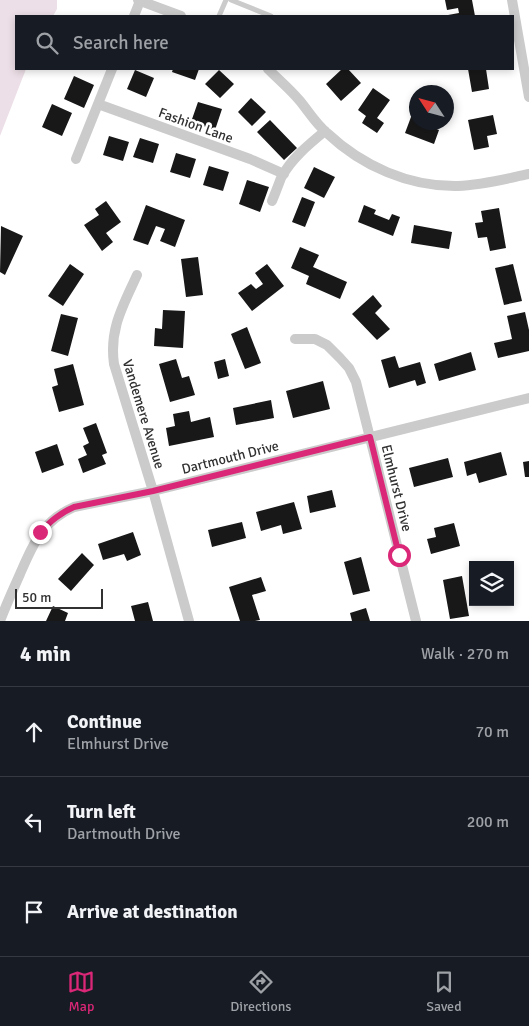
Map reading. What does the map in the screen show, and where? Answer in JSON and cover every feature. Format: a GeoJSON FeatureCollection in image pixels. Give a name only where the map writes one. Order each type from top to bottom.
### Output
{"type":"FeatureCollection","features":[{"type":"Feature","properties":{"kind":"street"},"geometry":{"type":"LineString","coordinates":[[134,15],[139,0],[178,15]]}},
{"type":"Feature","properties":{"kind":"street"},"geometry":{"type":"LineString","coordinates":[[512,0],[529,97]]}},
{"type":"Feature","properties":{"kind":"street"},"geometry":{"type":"LineString","coordinates":[[76,159],[112,70]]}},
{"type":"Feature","properties":{"kind":"street"},"geometry":{"type":"LineString","coordinates":[[269,70],[300,101],[309,114],[337,143],[365,162],[389,174],[432,185],[459,186],[483,184],[529,174]]}},
{"type":"Feature","properties":{"kind":"street","name":"Fashion Lane"},"geometry":{"type":"LineString","coordinates":[[98,104],[250,159],[284,174]]}},
{"type":"Feature","properties":{"kind":"street"},"geometry":{"type":"LineString","coordinates":[[272,201],[284,174],[296,157],[311,142],[325,132]]}},
{"type":"Feature","properties":{"kind":"street","name":"Vandemere Avenue"},"geometry":{"type":"LineString","coordinates":[[137,275],[115,328],[112,354],[190,621]]}},
{"type":"Feature","properties":{"kind":"street","name":"Elmhurst Drive"},"geometry":{"type":"LineString","coordinates":[[295,340],[315,338],[327,345],[348,368],[356,382],[416,621]]}},
{"type":"Feature","properties":{"kind":"street","name":"Dartmouth Drive"},"geometry":{"type":"LineString","coordinates":[[0,621],[32,546],[40,532],[64,511],[74,507],[153,491],[529,398]]}},
{"type":"Feature","properties":{"kind":"lane"},"geometry":{"type":"LineString","coordinates":[[219,15],[226,0]]}},
{"type":"Feature","properties":{"kind":"lane"},"geometry":{"type":"LineString","coordinates":[[231,0],[268,15]]}},
{"type":"Feature","properties":{"kind":"shaded area"},"geometry":{"type":"Polygon","coordinates":[[[0,0],[57,0],[57,9],[54,15],[15,15],[15,70],[26,70],[0,136],[0,0]]]}},
{"type":"Feature","properties":{"kind":"building"},"geometry":{"type":"Polygon","coordinates":[[[445,0],[472,0],[475,15],[448,15],[459,13],[458,8],[447,10],[445,0]]]}},
{"type":"Feature","properties":{"kind":"building"},"geometry":{"type":"Polygon","coordinates":[[[135,70],[154,78],[146,97],[127,89],[135,70]]]}},
{"type":"Feature","properties":{"kind":"building"},"geometry":{"type":"Polygon","coordinates":[[[173,70],[199,70],[195,80],[172,72],[173,70]]]}},
{"type":"Feature","properties":{"kind":"building"},"geometry":{"type":"Polygon","coordinates":[[[219,70],[234,84],[220,98],[205,84],[219,70]]]}},
{"type":"Feature","properties":{"kind":"building"},"geometry":{"type":"Polygon","coordinates":[[[341,70],[349,70],[361,83],[341,101],[326,84],[341,70]]]}},
{"type":"Feature","properties":{"kind":"building"},"geometry":{"type":"Polygon","coordinates":[[[468,70],[486,70],[489,89],[472,92],[468,70]]]}},
{"type":"Feature","properties":{"kind":"building"},"geometry":{"type":"Polygon","coordinates":[[[74,76],[94,85],[84,108],[64,99],[74,76]]]}},
{"type":"Feature","properties":{"kind":"building"},"geometry":{"type":"Polygon","coordinates":[[[373,88],[390,100],[377,118],[384,123],[377,133],[362,123],[366,116],[358,110],[373,88]]]}},
{"type":"Feature","properties":{"kind":"building"},"geometry":{"type":"Polygon","coordinates":[[[251,98],[266,112],[252,126],[238,112],[251,98]]]}},
{"type":"Feature","properties":{"kind":"building"},"geometry":{"type":"Polygon","coordinates":[[[198,102],[222,109],[215,130],[191,122],[198,102]]]}},
{"type":"Feature","properties":{"kind":"building"},"geometry":{"type":"Polygon","coordinates":[[[52,104],[72,113],[62,136],[42,127],[52,104]]]}},
{"type":"Feature","properties":{"kind":"building"},"geometry":{"type":"Polygon","coordinates":[[[493,115],[497,134],[487,136],[489,147],[474,150],[468,120],[493,115]]]}},
{"type":"Feature","properties":{"kind":"building"},"geometry":{"type":"Polygon","coordinates":[[[270,120],[297,148],[284,160],[257,132],[270,120]]]}},
{"type":"Feature","properties":{"kind":"building"},"geometry":{"type":"Polygon","coordinates":[[[409,122],[409,130],[439,130],[434,144],[405,133],[409,122]]]}},
{"type":"Feature","properties":{"kind":"building"},"geometry":{"type":"Polygon","coordinates":[[[109,136],[129,142],[123,161],[103,155],[109,136]]]}},
{"type":"Feature","properties":{"kind":"building"},"geometry":{"type":"Polygon","coordinates":[[[140,138],[159,144],[153,163],[133,157],[140,138]]]}},
{"type":"Feature","properties":{"kind":"building"},"geometry":{"type":"Polygon","coordinates":[[[176,153],[196,159],[190,178],[170,172],[176,153]]]}},
{"type":"Feature","properties":{"kind":"building"},"geometry":{"type":"Polygon","coordinates":[[[209,166],[229,172],[223,191],[203,185],[209,166]]]}},
{"type":"Feature","properties":{"kind":"building"},"geometry":{"type":"Polygon","coordinates":[[[314,167],[335,177],[324,198],[304,188],[314,167]]]}},
{"type":"Feature","properties":{"kind":"building"},"geometry":{"type":"Polygon","coordinates":[[[247,180],[269,187],[260,212],[239,204],[247,180]]]}},
{"type":"Feature","properties":{"kind":"building"},"geometry":{"type":"Polygon","coordinates":[[[302,197],[315,202],[305,227],[292,222],[302,197]]]}},
{"type":"Feature","properties":{"kind":"building"},"geometry":{"type":"Polygon","coordinates":[[[106,201],[121,222],[106,233],[113,242],[102,251],[84,225],[99,215],[95,209],[106,201]]]}},
{"type":"Feature","properties":{"kind":"building"},"geometry":{"type":"Polygon","coordinates":[[[146,205],[185,220],[175,247],[160,241],[165,229],[156,226],[148,245],[133,240],[146,205]]]}},
{"type":"Feature","properties":{"kind":"building"},"geometry":{"type":"Polygon","coordinates":[[[364,205],[376,210],[374,214],[389,220],[392,214],[400,217],[393,236],[358,222],[364,205]]]}},
{"type":"Feature","properties":{"kind":"building"},"geometry":{"type":"Polygon","coordinates":[[[499,208],[506,248],[490,251],[487,237],[478,238],[475,223],[483,222],[481,211],[499,208]]]}},
{"type":"Feature","properties":{"kind":"building"},"geometry":{"type":"Polygon","coordinates":[[[414,225],[452,232],[449,249],[411,243],[414,225]]]}},
{"type":"Feature","properties":{"kind":"building"},"geometry":{"type":"Polygon","coordinates":[[[1,226],[23,236],[5,275],[0,272],[1,226]]]}},
{"type":"Feature","properties":{"kind":"building"},"geometry":{"type":"Polygon","coordinates":[[[300,247],[319,255],[313,267],[347,282],[340,299],[306,284],[309,276],[291,268],[300,247]]]}},
{"type":"Feature","properties":{"kind":"building"},"geometry":{"type":"Polygon","coordinates":[[[198,257],[203,295],[186,297],[181,259],[198,257]]]}},
{"type":"Feature","properties":{"kind":"building"},"geometry":{"type":"Polygon","coordinates":[[[70,264],[84,274],[63,306],[48,296],[70,264]]]}},
{"type":"Feature","properties":{"kind":"building"},"geometry":{"type":"Polygon","coordinates":[[[267,264],[284,286],[252,311],[238,293],[251,284],[256,289],[263,284],[255,273],[267,264]]]}},
{"type":"Feature","properties":{"kind":"building"},"geometry":{"type":"Polygon","coordinates":[[[513,264],[522,301],[504,305],[495,268],[513,264]]]}},
{"type":"Feature","properties":{"kind":"building"},"geometry":{"type":"Polygon","coordinates":[[[373,295],[382,306],[375,313],[390,329],[377,340],[352,314],[373,295]]]}},
{"type":"Feature","properties":{"kind":"building"},"geometry":{"type":"Polygon","coordinates":[[[163,310],[185,311],[183,348],[154,346],[155,328],[162,329],[163,310]]]}},
{"type":"Feature","properties":{"kind":"building"},"geometry":{"type":"Polygon","coordinates":[[[525,312],[529,330],[529,351],[498,358],[494,343],[512,339],[507,316],[525,312]]]}},
{"type":"Feature","properties":{"kind":"building"},"geometry":{"type":"Polygon","coordinates":[[[61,314],[78,318],[68,356],[51,351],[61,314]]]}},
{"type":"Feature","properties":{"kind":"building"},"geometry":{"type":"Polygon","coordinates":[[[247,327],[261,363],[245,369],[231,334],[247,327]]]}},
{"type":"Feature","properties":{"kind":"building"},"geometry":{"type":"Polygon","coordinates":[[[471,352],[476,370],[439,381],[434,364],[471,352]]]}},
{"type":"Feature","properties":{"kind":"building"},"geometry":{"type":"Polygon","coordinates":[[[395,356],[399,368],[420,362],[426,383],[417,386],[415,380],[389,388],[381,360],[395,356]]]}},
{"type":"Feature","properties":{"kind":"building"},"geometry":{"type":"Polygon","coordinates":[[[176,359],[182,378],[189,376],[195,395],[170,402],[159,364],[176,359]]]}},
{"type":"Feature","properties":{"kind":"building"},"geometry":{"type":"Polygon","coordinates":[[[225,359],[229,376],[218,379],[214,362],[225,359]]]}},
{"type":"Feature","properties":{"kind":"building"},"geometry":{"type":"Polygon","coordinates":[[[73,364],[84,405],[59,412],[52,387],[58,385],[54,369],[73,364]]]}},
{"type":"Feature","properties":{"kind":"building"},"geometry":{"type":"Polygon","coordinates":[[[323,381],[330,409],[293,418],[286,391],[323,381]]]}},
{"type":"Feature","properties":{"kind":"building"},"geometry":{"type":"Polygon","coordinates":[[[271,400],[274,418],[236,425],[233,408],[271,400]]]}},
{"type":"Feature","properties":{"kind":"building"},"geometry":{"type":"Polygon","coordinates":[[[189,411],[191,422],[210,417],[214,437],[169,446],[166,428],[175,426],[173,414],[189,411]]]}},
{"type":"Feature","properties":{"kind":"building"},"geometry":{"type":"Polygon","coordinates":[[[96,423],[107,453],[102,455],[106,464],[83,473],[78,459],[87,455],[83,446],[89,443],[83,428],[96,423]]]}},
{"type":"Feature","properties":{"kind":"building"},"geometry":{"type":"Polygon","coordinates":[[[57,444],[64,465],[42,473],[35,452],[57,444]]]}},
{"type":"Feature","properties":{"kind":"building"},"geometry":{"type":"Polygon","coordinates":[[[501,452],[507,475],[479,483],[476,473],[467,476],[464,462],[501,452]]]}},
{"type":"Feature","properties":{"kind":"building"},"geometry":{"type":"Polygon","coordinates":[[[448,458],[453,477],[414,487],[409,468],[448,458]]]}},
{"type":"Feature","properties":{"kind":"building"},"geometry":{"type":"Polygon","coordinates":[[[529,461],[529,477],[525,477],[523,462],[529,461]]]}},
{"type":"Feature","properties":{"kind":"building"},"geometry":{"type":"Polygon","coordinates":[[[332,490],[336,507],[310,513],[307,496],[332,490]]]}},
{"type":"Feature","properties":{"kind":"building"},"geometry":{"type":"Polygon","coordinates":[[[294,502],[302,529],[283,534],[281,525],[261,531],[256,512],[294,502]]]}},
{"type":"Feature","properties":{"kind":"building"},"geometry":{"type":"Polygon","coordinates":[[[242,522],[246,538],[212,547],[208,530],[242,522]]]}},
{"type":"Feature","properties":{"kind":"building"},"geometry":{"type":"Polygon","coordinates":[[[454,523],[460,546],[431,554],[427,539],[436,537],[434,528],[454,523]]]}},
{"type":"Feature","properties":{"kind":"building"},"geometry":{"type":"Polygon","coordinates":[[[133,532],[141,555],[127,561],[124,554],[103,560],[98,544],[133,532]]]}},
{"type":"Feature","properties":{"kind":"building"},"geometry":{"type":"Polygon","coordinates":[[[82,553],[94,565],[71,591],[58,579],[82,553]]]}},
{"type":"Feature","properties":{"kind":"building"},"geometry":{"type":"Polygon","coordinates":[[[361,557],[370,591],[353,595],[344,562],[361,557]]]}},
{"type":"Feature","properties":{"kind":"building"},"geometry":{"type":"Polygon","coordinates":[[[462,576],[469,616],[450,619],[443,580],[462,576]]]}},
{"type":"Feature","properties":{"kind":"building"},"geometry":{"type":"Polygon","coordinates":[[[261,577],[266,591],[252,595],[260,620],[240,621],[229,587],[261,577]]]}},
{"type":"Feature","properties":{"kind":"building"},"geometry":{"type":"Polygon","coordinates":[[[148,602],[153,621],[135,621],[131,606],[148,602]]]}},
{"type":"Feature","properties":{"kind":"building"},"geometry":{"type":"Polygon","coordinates":[[[53,606],[68,613],[65,621],[46,621],[53,606]]]}},
{"type":"Feature","properties":{"kind":"building"},"geometry":{"type":"Polygon","coordinates":[[[366,608],[370,621],[352,621],[350,613],[366,608]]]}},
{"type":"Feature","properties":{"kind":"route"},"geometry":{"type":"LineString","coordinates":[[40,532],[64,511],[74,507],[153,491],[370,437],[399,555]]}}]}
